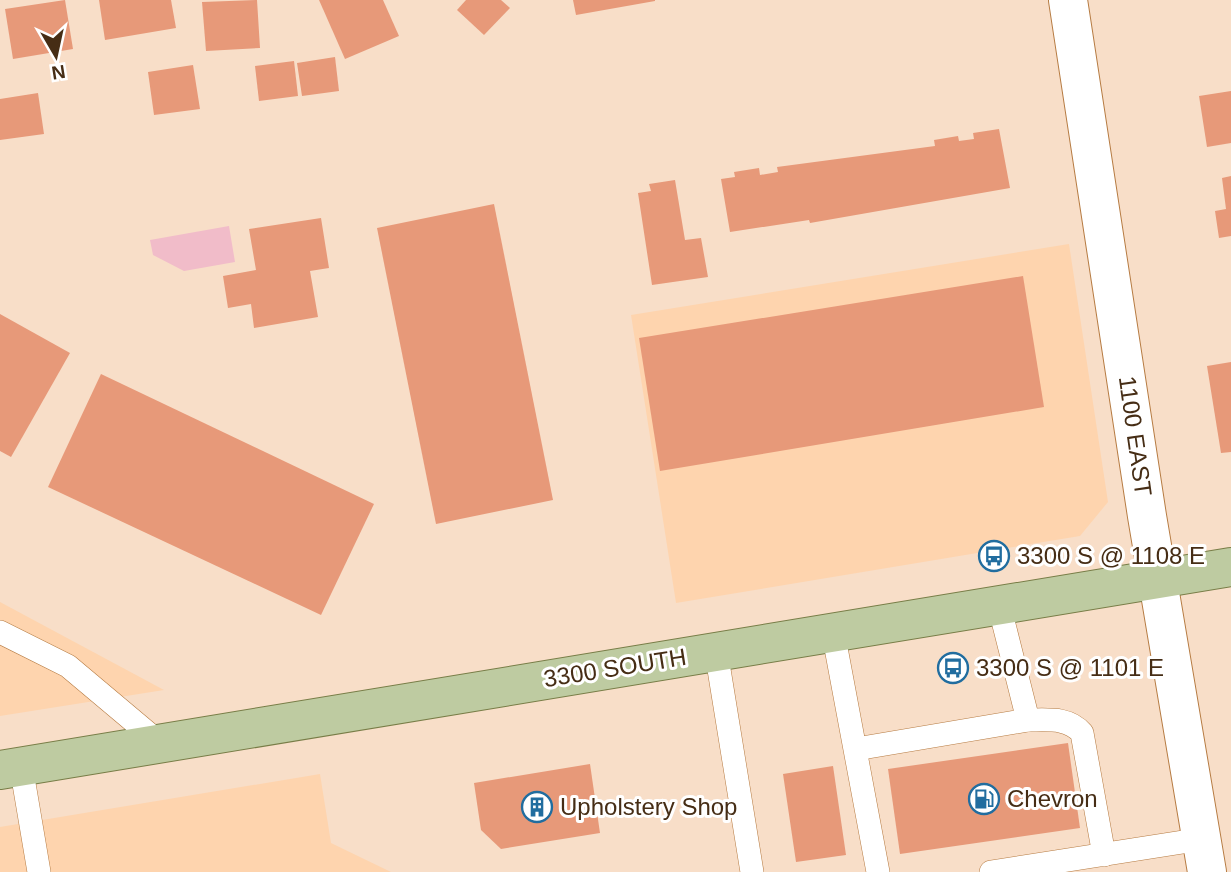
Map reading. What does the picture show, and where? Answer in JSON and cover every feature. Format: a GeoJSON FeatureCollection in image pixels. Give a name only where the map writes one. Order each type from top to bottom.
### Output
{"type":"FeatureCollection","features":[{"type":"Feature","properties":{"kind":"main road","name":"3300 SOUTH"},"geometry":{"type":"LineString","coordinates":[[10,768],[1231,567]]}},
{"type":"Feature","properties":{"kind":"street","name":"1100 EAST"},"geometry":{"type":"LineString","coordinates":[[1068,0],[1158,580],[1205,856]]}},
{"type":"Feature","properties":{"kind":"lane"},"geometry":{"type":"LineString","coordinates":[[999,605],[1028,720]]}},
{"type":"Feature","properties":{"kind":"lane"},"geometry":{"type":"LineString","coordinates":[[0,632],[68,666],[162,745]]}},
{"type":"Feature","properties":{"kind":"lane"},"geometry":{"type":"LineString","coordinates":[[833,632],[878,872]]}},
{"type":"Feature","properties":{"kind":"lane"},"geometry":{"type":"LineString","coordinates":[[716,651],[752,872]]}},
{"type":"Feature","properties":{"kind":"lane"},"geometry":{"type":"LineString","coordinates":[[856,749],[1028,720],[1060,720],[1075,725],[1082,733],[1104,855]]}},
{"type":"Feature","properties":{"kind":"lane"},"geometry":{"type":"LineString","coordinates":[[10,768],[39,872]]}},
{"type":"Feature","properties":{"kind":"lane"},"geometry":{"type":"LineString","coordinates":[[991,872],[1104,855],[1205,856]]}},
{"type":"Feature","properties":{"kind":"shaded area"},"geometry":{"type":"Polygon","coordinates":[[[229,226],[235,262],[184,271],[153,255],[150,240],[229,226]]]}},
{"type":"Feature","properties":{"kind":"shaded area"},"geometry":{"type":"Polygon","coordinates":[[[1069,244],[1108,502],[1080,536],[676,603],[631,315],[1069,244]]]}},
{"type":"Feature","properties":{"kind":"shaded area"},"geometry":{"type":"Polygon","coordinates":[[[0,602],[164,690],[0,716],[0,602]]]}},
{"type":"Feature","properties":{"kind":"shaded area"},"geometry":{"type":"Polygon","coordinates":[[[320,774],[331,843],[391,872],[0,872],[0,827],[320,774]]]}},
{"type":"Feature","properties":{"kind":"building"},"geometry":{"type":"Polygon","coordinates":[[[65,0],[73,49],[13,59],[5,9],[65,0]]]}},
{"type":"Feature","properties":{"kind":"building"},"geometry":{"type":"Polygon","coordinates":[[[99,0],[171,0],[176,28],[105,40],[99,0]]]}},
{"type":"Feature","properties":{"kind":"building"},"geometry":{"type":"Polygon","coordinates":[[[257,0],[260,48],[206,51],[202,2],[257,0]]]}},
{"type":"Feature","properties":{"kind":"building"},"geometry":{"type":"Polygon","coordinates":[[[319,0],[383,0],[399,36],[345,59],[319,0]]]}},
{"type":"Feature","properties":{"kind":"building"},"geometry":{"type":"Polygon","coordinates":[[[466,0],[501,0],[510,8],[484,35],[457,10],[466,0]]]}},
{"type":"Feature","properties":{"kind":"building"},"geometry":{"type":"Polygon","coordinates":[[[573,0],[655,0],[655,1],[576,15],[573,0]]]}},
{"type":"Feature","properties":{"kind":"building"},"geometry":{"type":"Polygon","coordinates":[[[335,57],[339,91],[302,96],[297,63],[335,57]]]}},
{"type":"Feature","properties":{"kind":"building"},"geometry":{"type":"Polygon","coordinates":[[[294,61],[298,96],[259,101],[255,66],[294,61]]]}},
{"type":"Feature","properties":{"kind":"building"},"geometry":{"type":"Polygon","coordinates":[[[193,65],[200,109],[154,115],[148,72],[193,65]]]}},
{"type":"Feature","properties":{"kind":"building"},"geometry":{"type":"Polygon","coordinates":[[[1231,91],[1231,143],[1207,147],[1199,96],[1231,91]]]}},
{"type":"Feature","properties":{"kind":"building"},"geometry":{"type":"Polygon","coordinates":[[[38,93],[44,134],[0,140],[0,99],[38,93]]]}},
{"type":"Feature","properties":{"kind":"building"},"geometry":{"type":"Polygon","coordinates":[[[999,129],[1010,188],[810,223],[809,220],[730,232],[721,179],[735,177],[734,172],[759,168],[760,175],[778,172],[777,167],[935,146],[934,140],[958,136],[959,141],[974,139],[973,133],[999,129]]]}},
{"type":"Feature","properties":{"kind":"building"},"geometry":{"type":"Polygon","coordinates":[[[1231,176],[1231,236],[1219,238],[1215,211],[1226,209],[1222,178],[1231,176]]]}},
{"type":"Feature","properties":{"kind":"building"},"geometry":{"type":"Polygon","coordinates":[[[675,180],[685,240],[701,238],[708,277],[652,285],[638,193],[651,191],[649,184],[675,180]]]}},
{"type":"Feature","properties":{"kind":"building"},"geometry":{"type":"Polygon","coordinates":[[[494,204],[553,500],[436,524],[377,228],[494,204]]]}},
{"type":"Feature","properties":{"kind":"building"},"geometry":{"type":"Polygon","coordinates":[[[321,218],[329,268],[310,271],[318,317],[254,328],[251,304],[228,308],[223,276],[256,270],[249,229],[321,218]]]}},
{"type":"Feature","properties":{"kind":"building"},"geometry":{"type":"Polygon","coordinates":[[[1023,276],[1044,407],[660,471],[639,338],[1023,276]]]}},
{"type":"Feature","properties":{"kind":"building"},"geometry":{"type":"Polygon","coordinates":[[[0,314],[70,353],[11,457],[0,451],[0,314]]]}},
{"type":"Feature","properties":{"kind":"building"},"geometry":{"type":"Polygon","coordinates":[[[1231,362],[1231,452],[1221,453],[1207,366],[1231,362]]]}},
{"type":"Feature","properties":{"kind":"building"},"geometry":{"type":"Polygon","coordinates":[[[101,374],[374,504],[321,615],[48,487],[101,374]]]}},
{"type":"Feature","properties":{"kind":"building","name":"Chevron"},"geometry":{"type":"Polygon","coordinates":[[[1068,743],[1080,828],[900,854],[888,769],[1068,743]]]}},
{"type":"Feature","properties":{"kind":"building","name":"Upholstery Shop"},"geometry":{"type":"Polygon","coordinates":[[[590,764],[600,833],[501,849],[481,830],[474,783],[590,764]]]}},
{"type":"Feature","properties":{"kind":"building"},"geometry":{"type":"Polygon","coordinates":[[[833,766],[846,855],[796,862],[783,774],[833,766]]]}},
{"type":"Feature","properties":{"kind":"place","name":"3300 S @ 1108 E"},"geometry":{"type":"Point","coordinates":[994,556]}},
{"type":"Feature","properties":{"kind":"place","name":"3300 S @ 1101 E"},"geometry":{"type":"Point","coordinates":[953,668]}},
{"type":"Feature","properties":{"kind":"place","name":"Chevron"},"geometry":{"type":"Point","coordinates":[984,799]}},
{"type":"Feature","properties":{"kind":"place","name":"Upholstery Shop"},"geometry":{"type":"Point","coordinates":[537,807]}}]}
